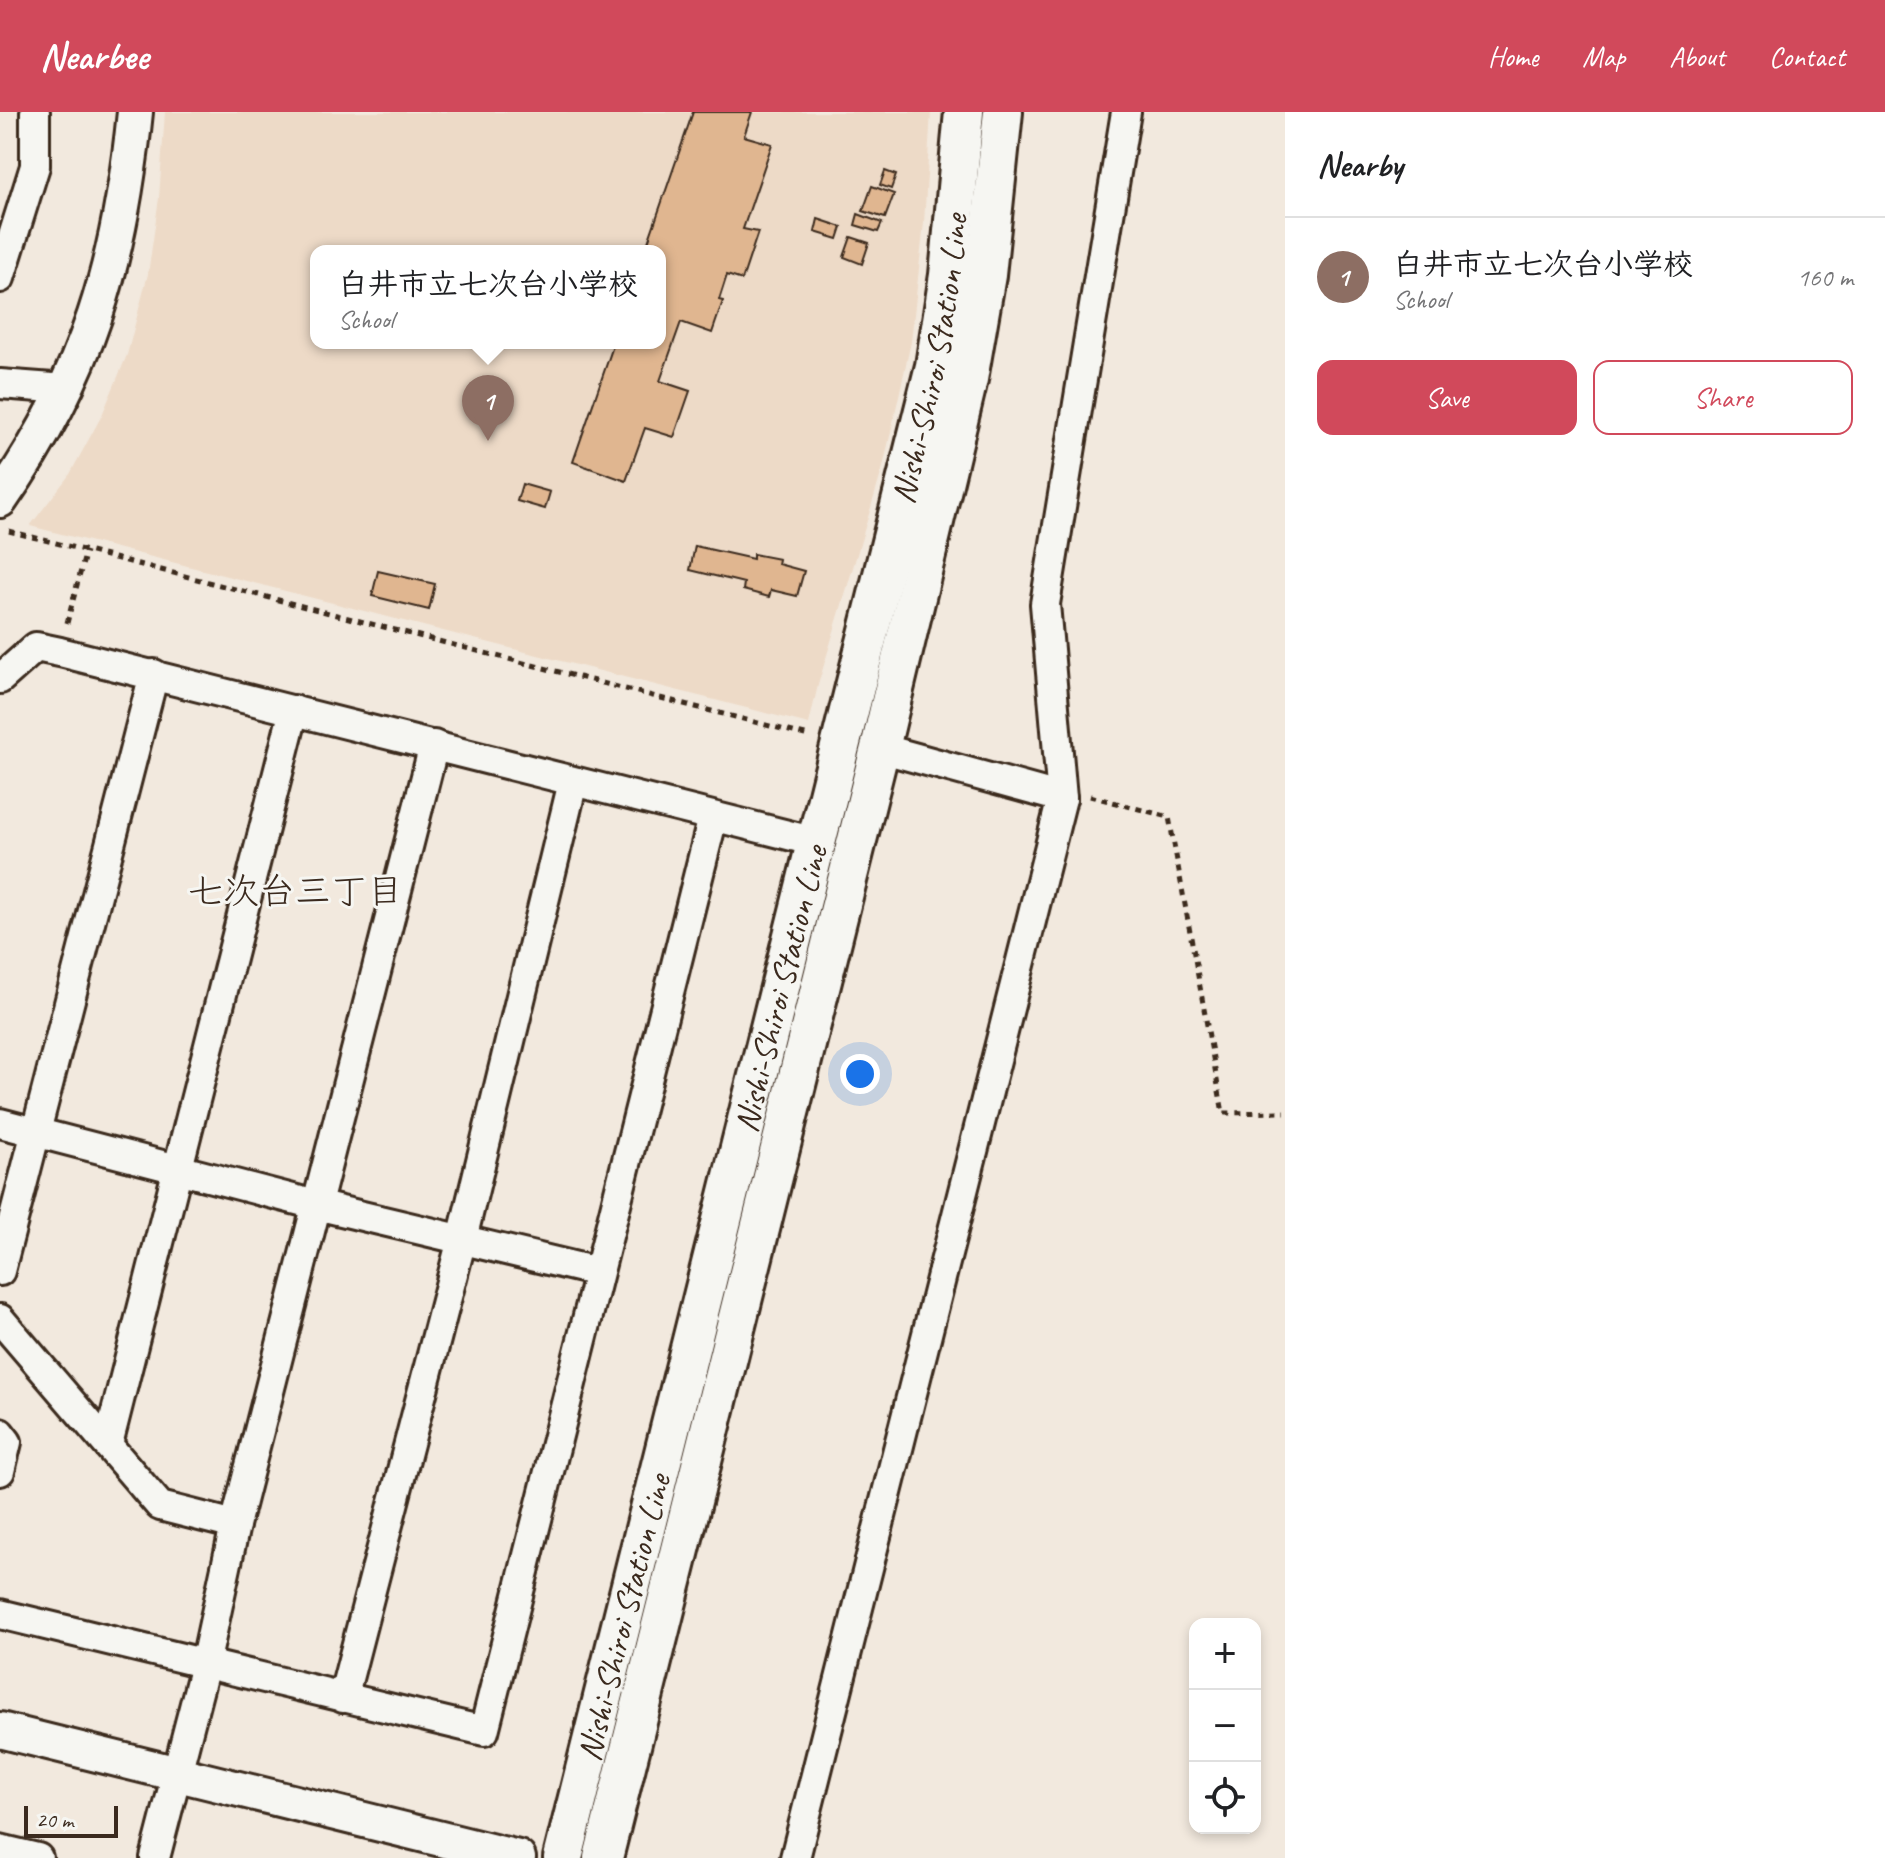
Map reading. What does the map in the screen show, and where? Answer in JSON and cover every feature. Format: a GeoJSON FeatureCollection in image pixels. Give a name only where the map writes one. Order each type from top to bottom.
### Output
{"type":"FeatureCollection","features":[{"type":"Feature","properties":{"kind":"main road","name":"Nishi-Shiroi Station Line"},"geometry":{"type":"LineString","coordinates":[[563,1858],[935,366],[949,275],[964,112]]}},
{"type":"Feature","properties":{"kind":"main road","name":"Nishi-Shiroi Station Line"},"geometry":{"type":"LineString","coordinates":[[603,1858],[880,748],[968,379],[986,275],[1003,112]]}},
{"type":"Feature","properties":{"kind":"street"},"geometry":{"type":"LineString","coordinates":[[0,278],[35,166],[35,112]]}},
{"type":"Feature","properties":{"kind":"street"},"geometry":{"type":"LineString","coordinates":[[0,500],[26,463],[66,389],[96,319],[111,269],[128,182],[135,112]]}},
{"type":"Feature","properties":{"kind":"street"},"geometry":{"type":"LineString","coordinates":[[795,1858],[1062,798],[1045,604],[1126,112]]}},
{"type":"Feature","properties":{"kind":"street"},"geometry":{"type":"LineString","coordinates":[[0,384],[66,389]]}},
{"type":"Feature","properties":{"kind":"street"},"geometry":{"type":"LineString","coordinates":[[0,679],[36,647],[154,674],[816,842]]}},
{"type":"Feature","properties":{"kind":"street"},"geometry":{"type":"LineString","coordinates":[[0,1271],[154,674]]}},
{"type":"Feature","properties":{"kind":"street"},"geometry":{"type":"LineString","coordinates":[[108,1444],[294,710]]}},
{"type":"Feature","properties":{"kind":"street"},"geometry":{"type":"LineString","coordinates":[[155,1858],[205,1665],[235,1525],[434,745]]}},
{"type":"Feature","properties":{"kind":"street"},"geometry":{"type":"LineString","coordinates":[[880,748],[1062,798]]}},
{"type":"Feature","properties":{"kind":"street"},"geometry":{"type":"LineString","coordinates":[[343,1698],[462,1239],[573,782]]}},
{"type":"Feature","properties":{"kind":"street"},"geometry":{"type":"LineString","coordinates":[[0,1614],[484,1731],[713,817]]}},
{"type":"Feature","properties":{"kind":"street"},"geometry":{"type":"LineString","coordinates":[[0,1123],[316,1205],[598,1272]]}},
{"type":"Feature","properties":{"kind":"street"},"geometry":{"type":"LineString","coordinates":[[0,1319],[160,1506],[235,1525]]}},
{"type":"Feature","properties":{"kind":"street"},"geometry":{"type":"LineString","coordinates":[[0,1433],[7,1442],[0,1471]]}},
{"type":"Feature","properties":{"kind":"street"},"geometry":{"type":"LineString","coordinates":[[0,1730],[518,1858]]}},
{"type":"Feature","properties":{"kind":"street"},"geometry":{"type":"LineString","coordinates":[[0,1849],[38,1858]]}},
{"type":"Feature","properties":{"kind":"path"},"geometry":{"type":"LineString","coordinates":[[0,529],[816,737]]}},
{"type":"Feature","properties":{"kind":"path"},"geometry":{"type":"LineString","coordinates":[[60,652],[86,551]]}},
{"type":"Feature","properties":{"kind":"path"},"geometry":{"type":"LineString","coordinates":[[1062,798],[1083,794],[1169,817],[1223,1113],[1285,1112]]}},
{"type":"Feature","properties":{"kind":"shaded area"},"geometry":{"type":"Polygon","coordinates":[[[165,112],[931,112],[924,223],[911,342],[883,467],[809,724],[30,526],[70,474],[102,415],[127,355],[148,274],[159,198],[165,112]]]}},
{"type":"Feature","properties":{"kind":"building"},"geometry":{"type":"Polygon","coordinates":[[[693,112],[752,112],[744,136],[772,144],[743,229],[758,232],[742,280],[727,275],[719,300],[723,301],[712,333],[681,322],[660,381],[690,391],[674,437],[645,428],[626,481],[573,462],[612,349],[666,349],[666,245],[647,245],[693,112]]]}},
{"type":"Feature","properties":{"kind":"building"},"geometry":{"type":"Polygon","coordinates":[[[885,171],[896,175],[891,189],[880,185],[885,171]]]}},
{"type":"Feature","properties":{"kind":"building"},"geometry":{"type":"Polygon","coordinates":[[[872,186],[894,194],[885,218],[863,211],[872,186]]]}},
{"type":"Feature","properties":{"kind":"building"},"geometry":{"type":"Polygon","coordinates":[[[858,214],[882,223],[878,232],[855,225],[858,214]]]}},
{"type":"Feature","properties":{"kind":"building"},"geometry":{"type":"Polygon","coordinates":[[[818,219],[842,227],[838,239],[815,232],[818,219]]]}},
{"type":"Feature","properties":{"kind":"building"},"geometry":{"type":"Polygon","coordinates":[[[851,237],[869,243],[862,264],[844,257],[851,237]]]}},
{"type":"Feature","properties":{"kind":"building"},"geometry":{"type":"Polygon","coordinates":[[[522,484],[550,492],[545,509],[517,501],[522,484]]]}},
{"type":"Feature","properties":{"kind":"building"},"geometry":{"type":"Polygon","coordinates":[[[695,546],[753,559],[753,554],[779,559],[778,564],[804,571],[797,596],[771,590],[769,597],[743,590],[744,583],[690,570],[695,546]]]}},
{"type":"Feature","properties":{"kind":"building"},"geometry":{"type":"Polygon","coordinates":[[[378,571],[435,584],[429,610],[372,596],[378,571]]]}},
{"type":"Feature","properties":{"kind":"place","name":"白井市立七次台小学校"},"geometry":{"type":"Point","coordinates":[488,441]}},
{"type":"Feature","properties":{"kind":"district","name":"七次台三丁目"},"geometry":{"type":"Point","coordinates":[295,891]}}]}
